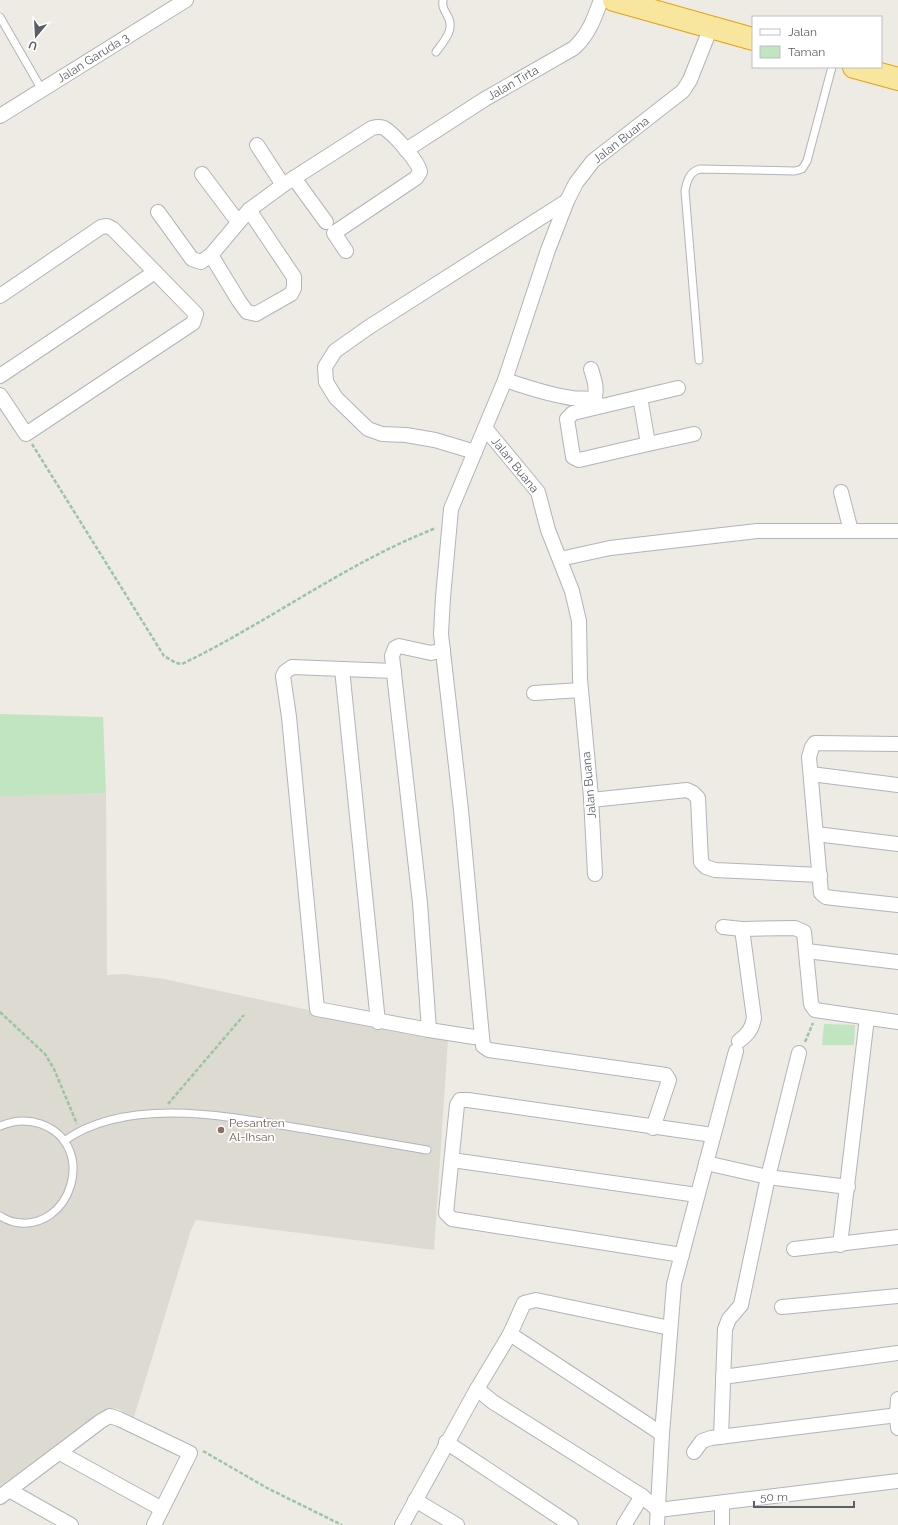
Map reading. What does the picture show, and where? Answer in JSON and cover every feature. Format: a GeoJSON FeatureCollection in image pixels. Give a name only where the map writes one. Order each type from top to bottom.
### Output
{"type":"FeatureCollection","features":[{"type":"Feature","properties":{"kind":"highway"},"geometry":{"type":"LineString","coordinates":[[614,0],[651,5],[712,27],[752,39]]}},
{"type":"Feature","properties":{"kind":"highway"},"geometry":{"type":"LineString","coordinates":[[858,68],[898,79]]}},
{"type":"Feature","properties":{"kind":"street","name":"Jalan Garuda 3"},"geometry":{"type":"LineString","coordinates":[[0,116],[186,0]]}},
{"type":"Feature","properties":{"kind":"street","name":"Jalan Tirta"},"geometry":{"type":"LineString","coordinates":[[406,150],[485,100],[574,48],[589,30],[601,0]]}},
{"type":"Feature","properties":{"kind":"street","name":"Jalan Buana"},"geometry":{"type":"LineString","coordinates":[[596,874],[581,690],[579,621],[572,591],[548,530],[538,492],[485,428],[505,380],[548,250],[567,201],[576,183],[593,162],[683,91],[690,80],[712,27]]}},
{"type":"Feature","properties":{"kind":"street"},"geometry":{"type":"LineString","coordinates":[[158,212],[192,259],[201,262],[211,256],[238,222],[250,210],[289,182],[376,127],[387,130],[418,165],[420,168],[419,176],[334,233],[346,251]]}},
{"type":"Feature","properties":{"kind":"street"},"geometry":{"type":"LineString","coordinates":[[257,145],[326,222]]}},
{"type":"Feature","properties":{"kind":"street"},"geometry":{"type":"LineString","coordinates":[[202,174],[238,222]]}},
{"type":"Feature","properties":{"kind":"street"},"geometry":{"type":"LineString","coordinates":[[475,452],[435,440],[406,435],[382,434],[368,429],[336,398],[326,382],[325,367],[335,351],[369,327],[567,201]]}},
{"type":"Feature","properties":{"kind":"street"},"geometry":{"type":"LineString","coordinates":[[211,256],[247,312],[256,314],[291,294],[294,288],[294,277],[250,210]]}},
{"type":"Feature","properties":{"kind":"street"},"geometry":{"type":"LineString","coordinates":[[0,296],[57,256],[104,226],[113,229],[195,311],[196,317],[193,323],[26,434],[0,395]]}},
{"type":"Feature","properties":{"kind":"street"},"geometry":{"type":"LineString","coordinates":[[0,376],[155,272]]}},
{"type":"Feature","properties":{"kind":"street"},"geometry":{"type":"LineString","coordinates":[[591,369],[596,384],[596,403]]}},
{"type":"Feature","properties":{"kind":"street"},"geometry":{"type":"LineString","coordinates":[[505,380],[534,389],[596,403]]}},
{"type":"Feature","properties":{"kind":"street"},"geometry":{"type":"LineString","coordinates":[[678,388],[640,397],[596,403],[569,416],[567,422],[573,457],[579,460],[586,460],[694,434]]}},
{"type":"Feature","properties":{"kind":"street"},"geometry":{"type":"LineString","coordinates":[[640,397],[648,444]]}},
{"type":"Feature","properties":{"kind":"street"},"geometry":{"type":"LineString","coordinates":[[485,428],[451,510],[441,634],[461,810],[483,1046],[489,1050],[666,1075],[669,1080],[667,1089],[653,1128]]}},
{"type":"Feature","properties":{"kind":"street"},"geometry":{"type":"LineString","coordinates":[[841,492],[851,531]]}},
{"type":"Feature","properties":{"kind":"street"},"geometry":{"type":"LineString","coordinates":[[560,559],[610,548],[757,531],[898,531]]}},
{"type":"Feature","properties":{"kind":"street"},"geometry":{"type":"LineString","coordinates":[[429,1030],[420,904],[392,656],[395,648],[399,646],[431,653],[443,650]]}},
{"type":"Feature","properties":{"kind":"street"},"geometry":{"type":"LineString","coordinates":[[394,671],[292,667],[285,672],[283,676],[290,725],[317,1009],[378,1022],[482,1037]]}},
{"type":"Feature","properties":{"kind":"street"},"geometry":{"type":"LineString","coordinates":[[342,669],[378,1022]]}},
{"type":"Feature","properties":{"kind":"street"},"geometry":{"type":"LineString","coordinates":[[534,693],[581,690]]}},
{"type":"Feature","properties":{"kind":"street"},"geometry":{"type":"LineString","coordinates":[[898,744],[815,743],[809,756],[821,892],[826,897],[898,905]]}},
{"type":"Feature","properties":{"kind":"street"},"geometry":{"type":"LineString","coordinates":[[811,774],[898,785]]}},
{"type":"Feature","properties":{"kind":"street"},"geometry":{"type":"LineString","coordinates":[[591,800],[687,790],[694,793],[698,798],[701,862],[706,867],[715,870],[820,875]]}},
{"type":"Feature","properties":{"kind":"street"},"geometry":{"type":"LineString","coordinates":[[816,834],[898,844]]}},
{"type":"Feature","properties":{"kind":"street"},"geometry":{"type":"LineString","coordinates":[[723,927],[742,929],[795,928],[804,932],[811,1004],[815,1010],[898,1022]]}},
{"type":"Feature","properties":{"kind":"street"},"geometry":{"type":"LineString","coordinates":[[657,1525],[662,1434],[674,1284],[737,1046],[752,1027],[754,1018],[742,929]]}},
{"type":"Feature","properties":{"kind":"street"},"geometry":{"type":"LineString","coordinates":[[807,951],[898,962]]}},
{"type":"Feature","properties":{"kind":"street"},"geometry":{"type":"LineString","coordinates":[[840,1245],[867,1018]]}},
{"type":"Feature","properties":{"kind":"street"},"geometry":{"type":"LineString","coordinates":[[721,1437],[725,1329],[729,1319],[741,1305],[768,1177],[799,1053]]}},
{"type":"Feature","properties":{"kind":"street"},"geometry":{"type":"LineString","coordinates":[[682,1255],[452,1219],[446,1213],[456,1111],[460,1100],[468,1100],[653,1128],[713,1135]]}},
{"type":"Feature","properties":{"kind":"street"},"geometry":{"type":"LineString","coordinates":[[452,1160],[697,1195]]}},
{"type":"Feature","properties":{"kind":"street"},"geometry":{"type":"LineString","coordinates":[[706,1164],[768,1177],[848,1186]]}},
{"type":"Feature","properties":{"kind":"street"},"geometry":{"type":"LineString","coordinates":[[794,1249],[840,1245],[898,1237]]}},
{"type":"Feature","properties":{"kind":"street"},"geometry":{"type":"LineString","coordinates":[[782,1307],[898,1296]]}},
{"type":"Feature","properties":{"kind":"street"},"geometry":{"type":"LineString","coordinates":[[402,1525],[446,1442],[510,1334],[524,1303],[536,1300],[670,1328]]}},
{"type":"Feature","properties":{"kind":"street"},"geometry":{"type":"LineString","coordinates":[[510,1334],[662,1434]]}},
{"type":"Feature","properties":{"kind":"street"},"geometry":{"type":"LineString","coordinates":[[723,1377],[898,1354]]}},
{"type":"Feature","properties":{"kind":"street"},"geometry":{"type":"LineString","coordinates":[[477,1389],[493,1402],[642,1496],[658,1510],[898,1481]]}},
{"type":"Feature","properties":{"kind":"street"},"geometry":{"type":"LineString","coordinates":[[694,1452],[702,1441],[721,1437],[898,1419],[898,1399]]}},
{"type":"Feature","properties":{"kind":"street"},"geometry":{"type":"LineString","coordinates":[[71,1525],[4,1493],[60,1453],[101,1421],[110,1416],[190,1453],[154,1525]]}},
{"type":"Feature","properties":{"kind":"street"},"geometry":{"type":"LineString","coordinates":[[446,1442],[571,1525]]}},
{"type":"Feature","properties":{"kind":"street"},"geometry":{"type":"LineString","coordinates":[[60,1453],[162,1509]]}},
{"type":"Feature","properties":{"kind":"street"},"geometry":{"type":"LineString","coordinates":[[624,1525],[642,1496]]}},
{"type":"Feature","properties":{"kind":"street"},"geometry":{"type":"LineString","coordinates":[[415,1500],[457,1525]]}},
{"type":"Feature","properties":{"kind":"street"},"geometry":{"type":"LineString","coordinates":[[722,1503],[722,1525]]}},
{"type":"Feature","properties":{"kind":"lane"},"geometry":{"type":"LineString","coordinates":[[436,52],[449,32],[450,26],[450,20],[442,5],[443,0]]}},
{"type":"Feature","properties":{"kind":"lane"},"geometry":{"type":"LineString","coordinates":[[0,17],[42,90]]}},
{"type":"Feature","properties":{"kind":"lane"},"geometry":{"type":"LineString","coordinates":[[699,360],[685,192],[690,176],[694,171],[700,169],[795,172],[802,169],[807,161],[832,68]]}},
{"type":"Feature","properties":{"kind":"lane"},"geometry":{"type":"LineString","coordinates":[[64,1141],[79,1130],[105,1122],[161,1112],[236,1118],[428,1150]]}},
{"type":"Feature","properties":{"kind":"lane"},"geometry":{"type":"LineString","coordinates":[[0,1126],[10,1121],[30,1120],[49,1127],[64,1141],[72,1159],[73,1179],[67,1198],[53,1212],[35,1221],[15,1222],[0,1216]]}},
{"type":"Feature","properties":{"kind":"path"},"geometry":{"type":"LineString","coordinates":[[26,434],[164,656],[176,663],[182,664],[220,646],[323,583],[406,540],[450,522]]}},
{"type":"Feature","properties":{"kind":"path"},"geometry":{"type":"LineString","coordinates":[[799,1053],[810,1032],[815,1010]]}},
{"type":"Feature","properties":{"kind":"path"},"geometry":{"type":"LineString","coordinates":[[0,1012],[45,1054],[54,1069],[79,1130]]}},
{"type":"Feature","properties":{"kind":"path"},"geometry":{"type":"LineString","coordinates":[[161,1112],[244,1015]]}},
{"type":"Feature","properties":{"kind":"path"},"geometry":{"type":"LineString","coordinates":[[202,1450],[267,1488],[342,1525]]}},
{"type":"Feature","properties":{"kind":"shaded area","name":"Pesantren Al-Ihsan"},"geometry":{"type":"Polygon","coordinates":[[[106,793],[107,975],[124,974],[164,979],[448,1040],[434,1250],[196,1220],[191,1230],[134,1417],[116,1408],[0,1493],[0,795],[106,793]]]}},
{"type":"Feature","properties":{"kind":"green space"},"geometry":{"type":"Polygon","coordinates":[[[0,714],[103,717],[106,793],[0,796],[0,714]]]}},
{"type":"Feature","properties":{"kind":"green space"},"geometry":{"type":"Polygon","coordinates":[[[824,1024],[855,1025],[854,1045],[822,1045],[824,1024]]]}},
{"type":"Feature","properties":{"kind":"place","name":"Pesantren Al-Ihsan"},"geometry":{"type":"Point","coordinates":[221,1130]}}]}
